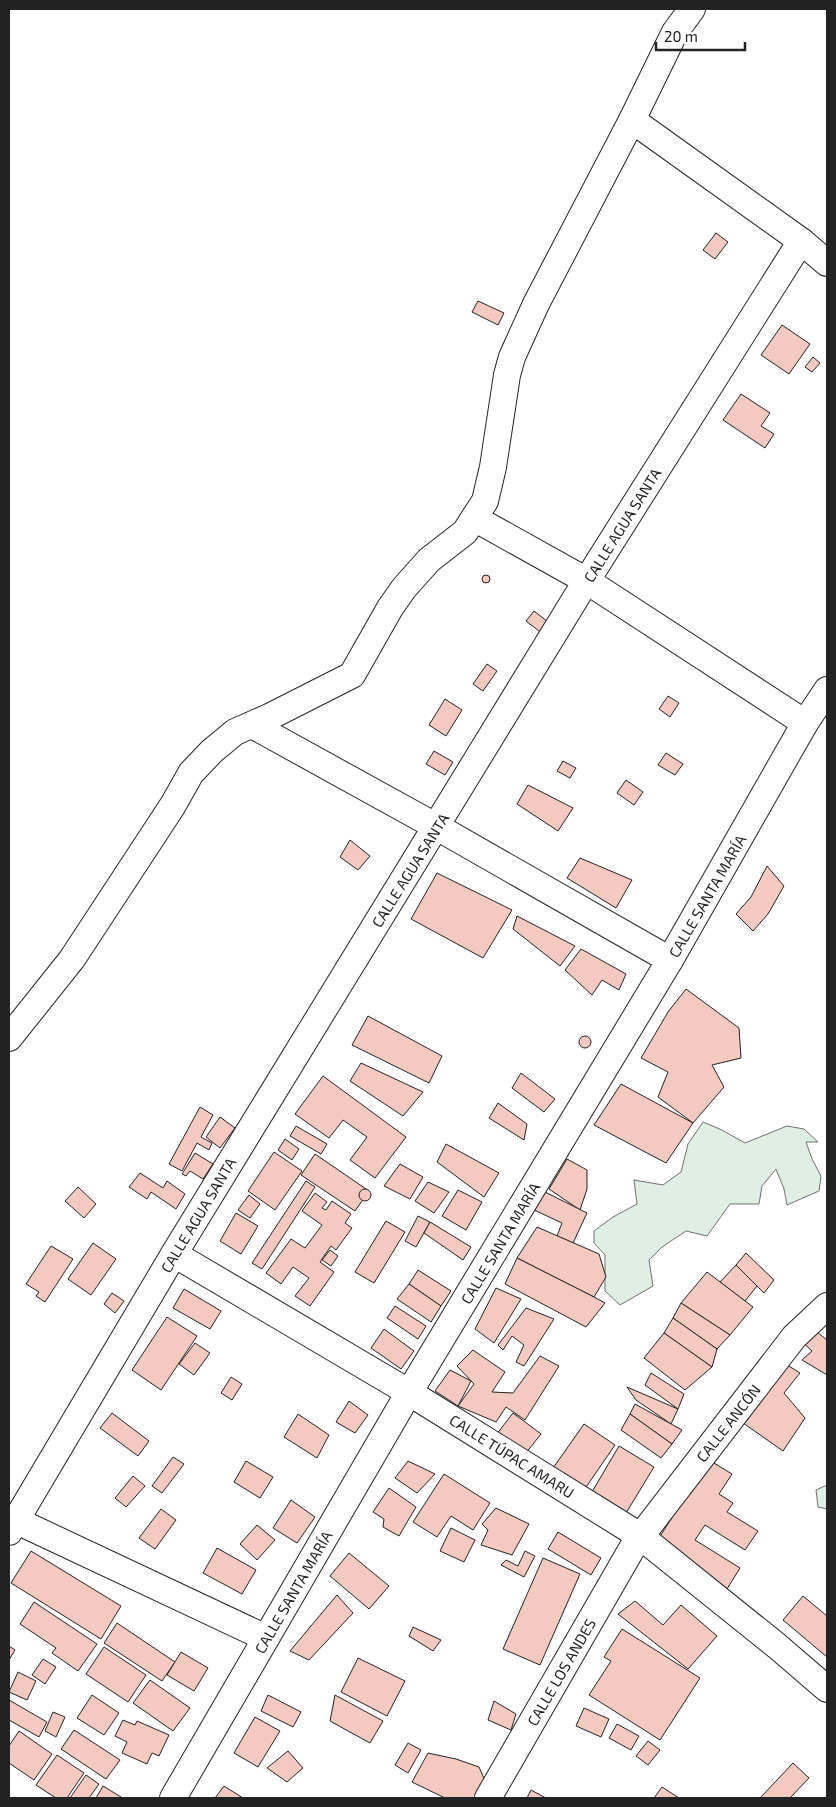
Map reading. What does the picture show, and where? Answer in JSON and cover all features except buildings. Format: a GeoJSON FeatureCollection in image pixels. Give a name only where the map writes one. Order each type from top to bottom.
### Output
{"type":"FeatureCollection","features":[{"type":"Feature","properties":{"kind":"street"},"geometry":{"type":"LineString","coordinates":[[9,1038],[72,959],[173,804],[191,773],[212,751],[235,732],[352,675],[390,608],[404,588],[428,560],[465,532],[485,501],[493,467],[507,375],[512,357],[536,304],[632,120],[674,32],[692,9]]}},
{"type":"Feature","properties":{"kind":"street"},"geometry":{"type":"LineString","coordinates":[[632,120],[801,241],[827,262]]}},
{"type":"Feature","properties":{"kind":"street","name":"CALLE AGUA SANTA"},"geometry":{"type":"LineString","coordinates":[[12,1526],[174,1254],[587,581],[801,241]]}},
{"type":"Feature","properties":{"kind":"street"},"geometry":{"type":"LineString","coordinates":[[474,518],[587,581],[805,723]]}},
{"type":"Feature","properties":{"kind":"street","name":"CALLE SANTA MARÍA"},"geometry":{"type":"LineString","coordinates":[[173,1798],[410,1392],[670,960],[805,723],[827,690]]}},
{"type":"Feature","properties":{"kind":"street"},"geometry":{"type":"LineString","coordinates":[[252,725],[437,827],[670,960]]}},
{"type":"Feature","properties":{"kind":"street","name":"CALLE TÚPAC AMARU"},"geometry":{"type":"LineString","coordinates":[[174,1254],[410,1392],[637,1541],[777,1646],[827,1690]]}},
{"type":"Feature","properties":{"kind":"street","name":"CALLE ANCÓN"},"geometry":{"type":"LineString","coordinates":[[637,1541],[794,1337],[827,1306]]}},
{"type":"Feature","properties":{"kind":"street"},"geometry":{"type":"LineString","coordinates":[[12,1526],[266,1638]]}},
{"type":"Feature","properties":{"kind":"street","name":"CALLE LOS ANDES"},"geometry":{"type":"LineString","coordinates":[[488,1798],[637,1541]]}},
{"type":"Feature","properties":{"kind":"green space"},"geometry":{"type":"Polygon","coordinates":[[[703,1122],[745,1143],[787,1126],[804,1129],[818,1142],[806,1142],[821,1176],[819,1191],[787,1205],[784,1189],[776,1169],[762,1186],[759,1204],[730,1204],[707,1236],[686,1231],[662,1247],[649,1260],[653,1286],[620,1305],[605,1291],[605,1255],[594,1243],[594,1231],[613,1217],[637,1204],[634,1180],[663,1185],[681,1172],[688,1144],[703,1122]]]}},
{"type":"Feature","properties":{"kind":"green space"},"geometry":{"type":"Polygon","coordinates":[[[827,1485],[827,1509],[818,1507],[816,1490],[827,1485]]]}}]}
